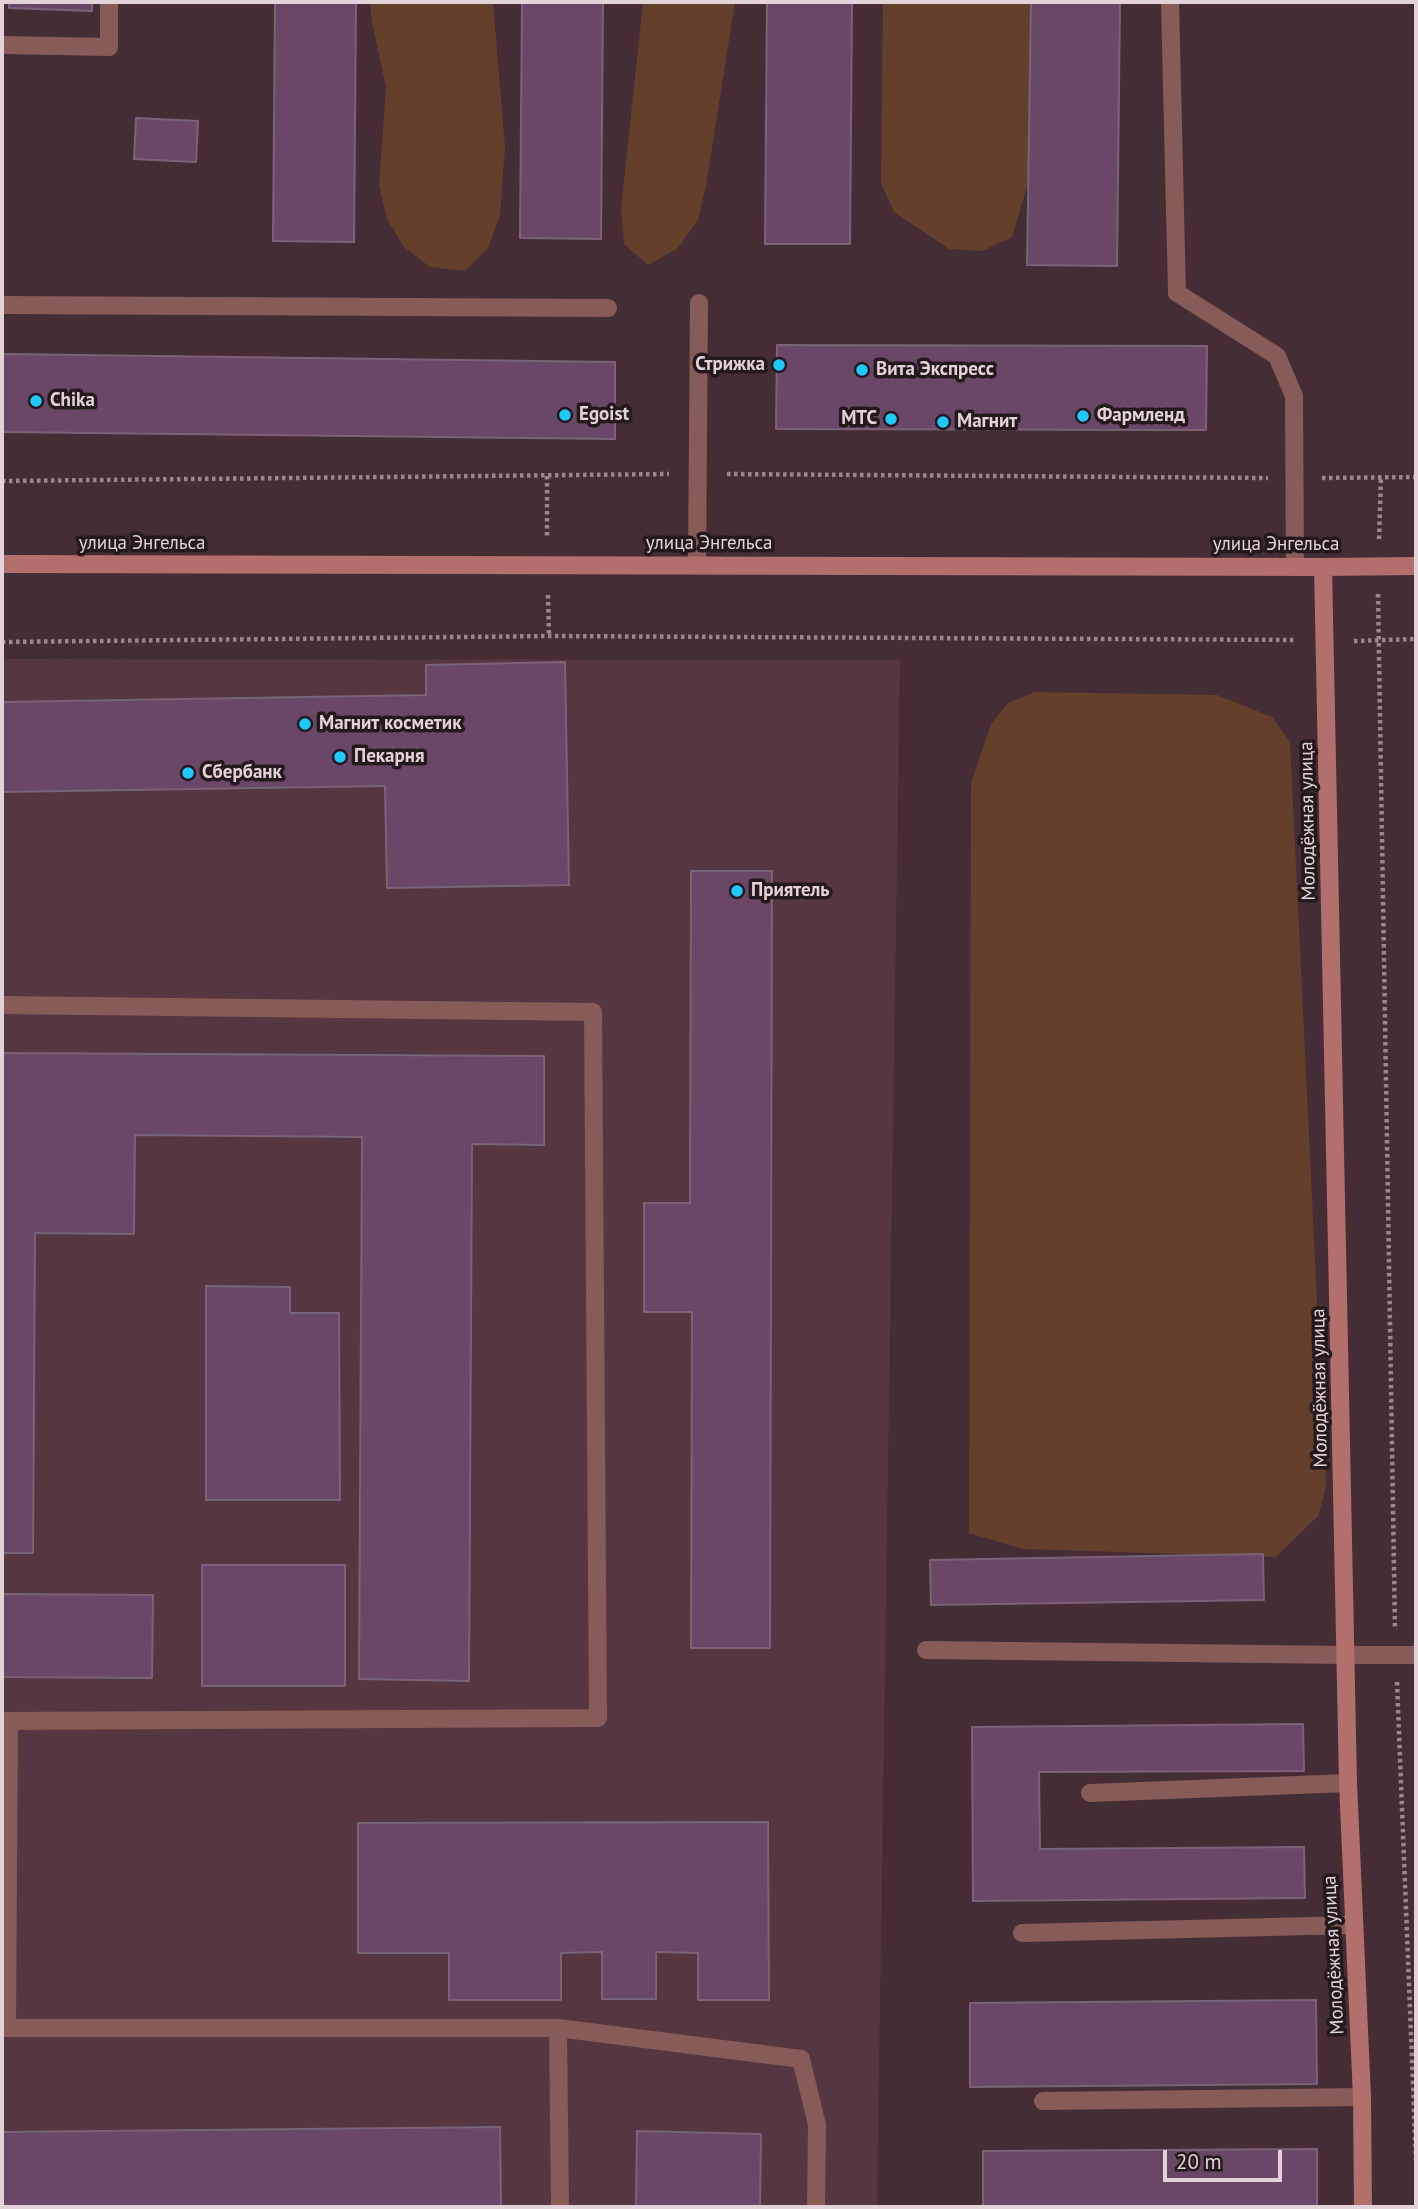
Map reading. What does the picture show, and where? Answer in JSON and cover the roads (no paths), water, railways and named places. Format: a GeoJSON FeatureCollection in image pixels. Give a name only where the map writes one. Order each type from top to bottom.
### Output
{"type":"FeatureCollection","features":[{"type":"Feature","properties":{"kind":"main road","name":"улица Энгельса"},"geometry":{"type":"LineString","coordinates":[[2,564],[1416,566]]}},
{"type":"Feature","properties":{"kind":"main road","name":"Молодёжная улица"},"geometry":{"type":"LineString","coordinates":[[1323,567],[1348,1783],[1362,2097],[1363,2207]]}},
{"type":"Feature","properties":{"kind":"street"},"geometry":{"type":"LineString","coordinates":[[2,45],[108,47],[109,2]]}},
{"type":"Feature","properties":{"kind":"street"},"geometry":{"type":"LineString","coordinates":[[1170,2],[1177,293],[1277,356],[1294,396],[1295,566]]}},
{"type":"Feature","properties":{"kind":"street"},"geometry":{"type":"LineString","coordinates":[[697,565],[699,303]]}},
{"type":"Feature","properties":{"kind":"street"},"geometry":{"type":"LineString","coordinates":[[2,304],[608,308]]}},
{"type":"Feature","properties":{"kind":"street"},"geometry":{"type":"LineString","coordinates":[[2,1006],[593,1012],[598,1718],[5,1721],[4,2028],[558,2028],[801,2059],[817,2125],[816,2207]]}},
{"type":"Feature","properties":{"kind":"street"},"geometry":{"type":"LineString","coordinates":[[926,1650],[1416,1655]]}},
{"type":"Feature","properties":{"kind":"street"},"geometry":{"type":"LineString","coordinates":[[1090,1793],[1348,1783]]}},
{"type":"Feature","properties":{"kind":"street"},"geometry":{"type":"LineString","coordinates":[[1022,1934],[1353,1925]]}},
{"type":"Feature","properties":{"kind":"street"},"geometry":{"type":"LineString","coordinates":[[558,2028],[560,2207]]}},
{"type":"Feature","properties":{"kind":"street"},"geometry":{"type":"LineString","coordinates":[[1044,2101],[1362,2097]]}},
{"type":"Feature","properties":{"kind":"place","name":"Стрижка"},"geometry":{"type":"Point","coordinates":[779,365]}},
{"type":"Feature","properties":{"kind":"place","name":"Вита Экспресс"},"geometry":{"type":"Point","coordinates":[862,370]}},
{"type":"Feature","properties":{"kind":"place","name":"Chika"},"geometry":{"type":"Point","coordinates":[36,401]}},
{"type":"Feature","properties":{"kind":"place","name":"Egoist"},"geometry":{"type":"Point","coordinates":[565,415]}},
{"type":"Feature","properties":{"kind":"place","name":"Фармленд"},"geometry":{"type":"Point","coordinates":[1083,416]}},
{"type":"Feature","properties":{"kind":"place","name":"МТС"},"geometry":{"type":"Point","coordinates":[891,419]}},
{"type":"Feature","properties":{"kind":"place","name":"Магнит"},"geometry":{"type":"Point","coordinates":[943,422]}},
{"type":"Feature","properties":{"kind":"place","name":"Магнит косметик"},"geometry":{"type":"Point","coordinates":[305,724]}},
{"type":"Feature","properties":{"kind":"place","name":"Пекарня"},"geometry":{"type":"Point","coordinates":[340,757]}},
{"type":"Feature","properties":{"kind":"place","name":"Сбербанк"},"geometry":{"type":"Point","coordinates":[188,773]}},
{"type":"Feature","properties":{"kind":"place","name":"Приятель"},"geometry":{"type":"Point","coordinates":[737,891]}}]}
